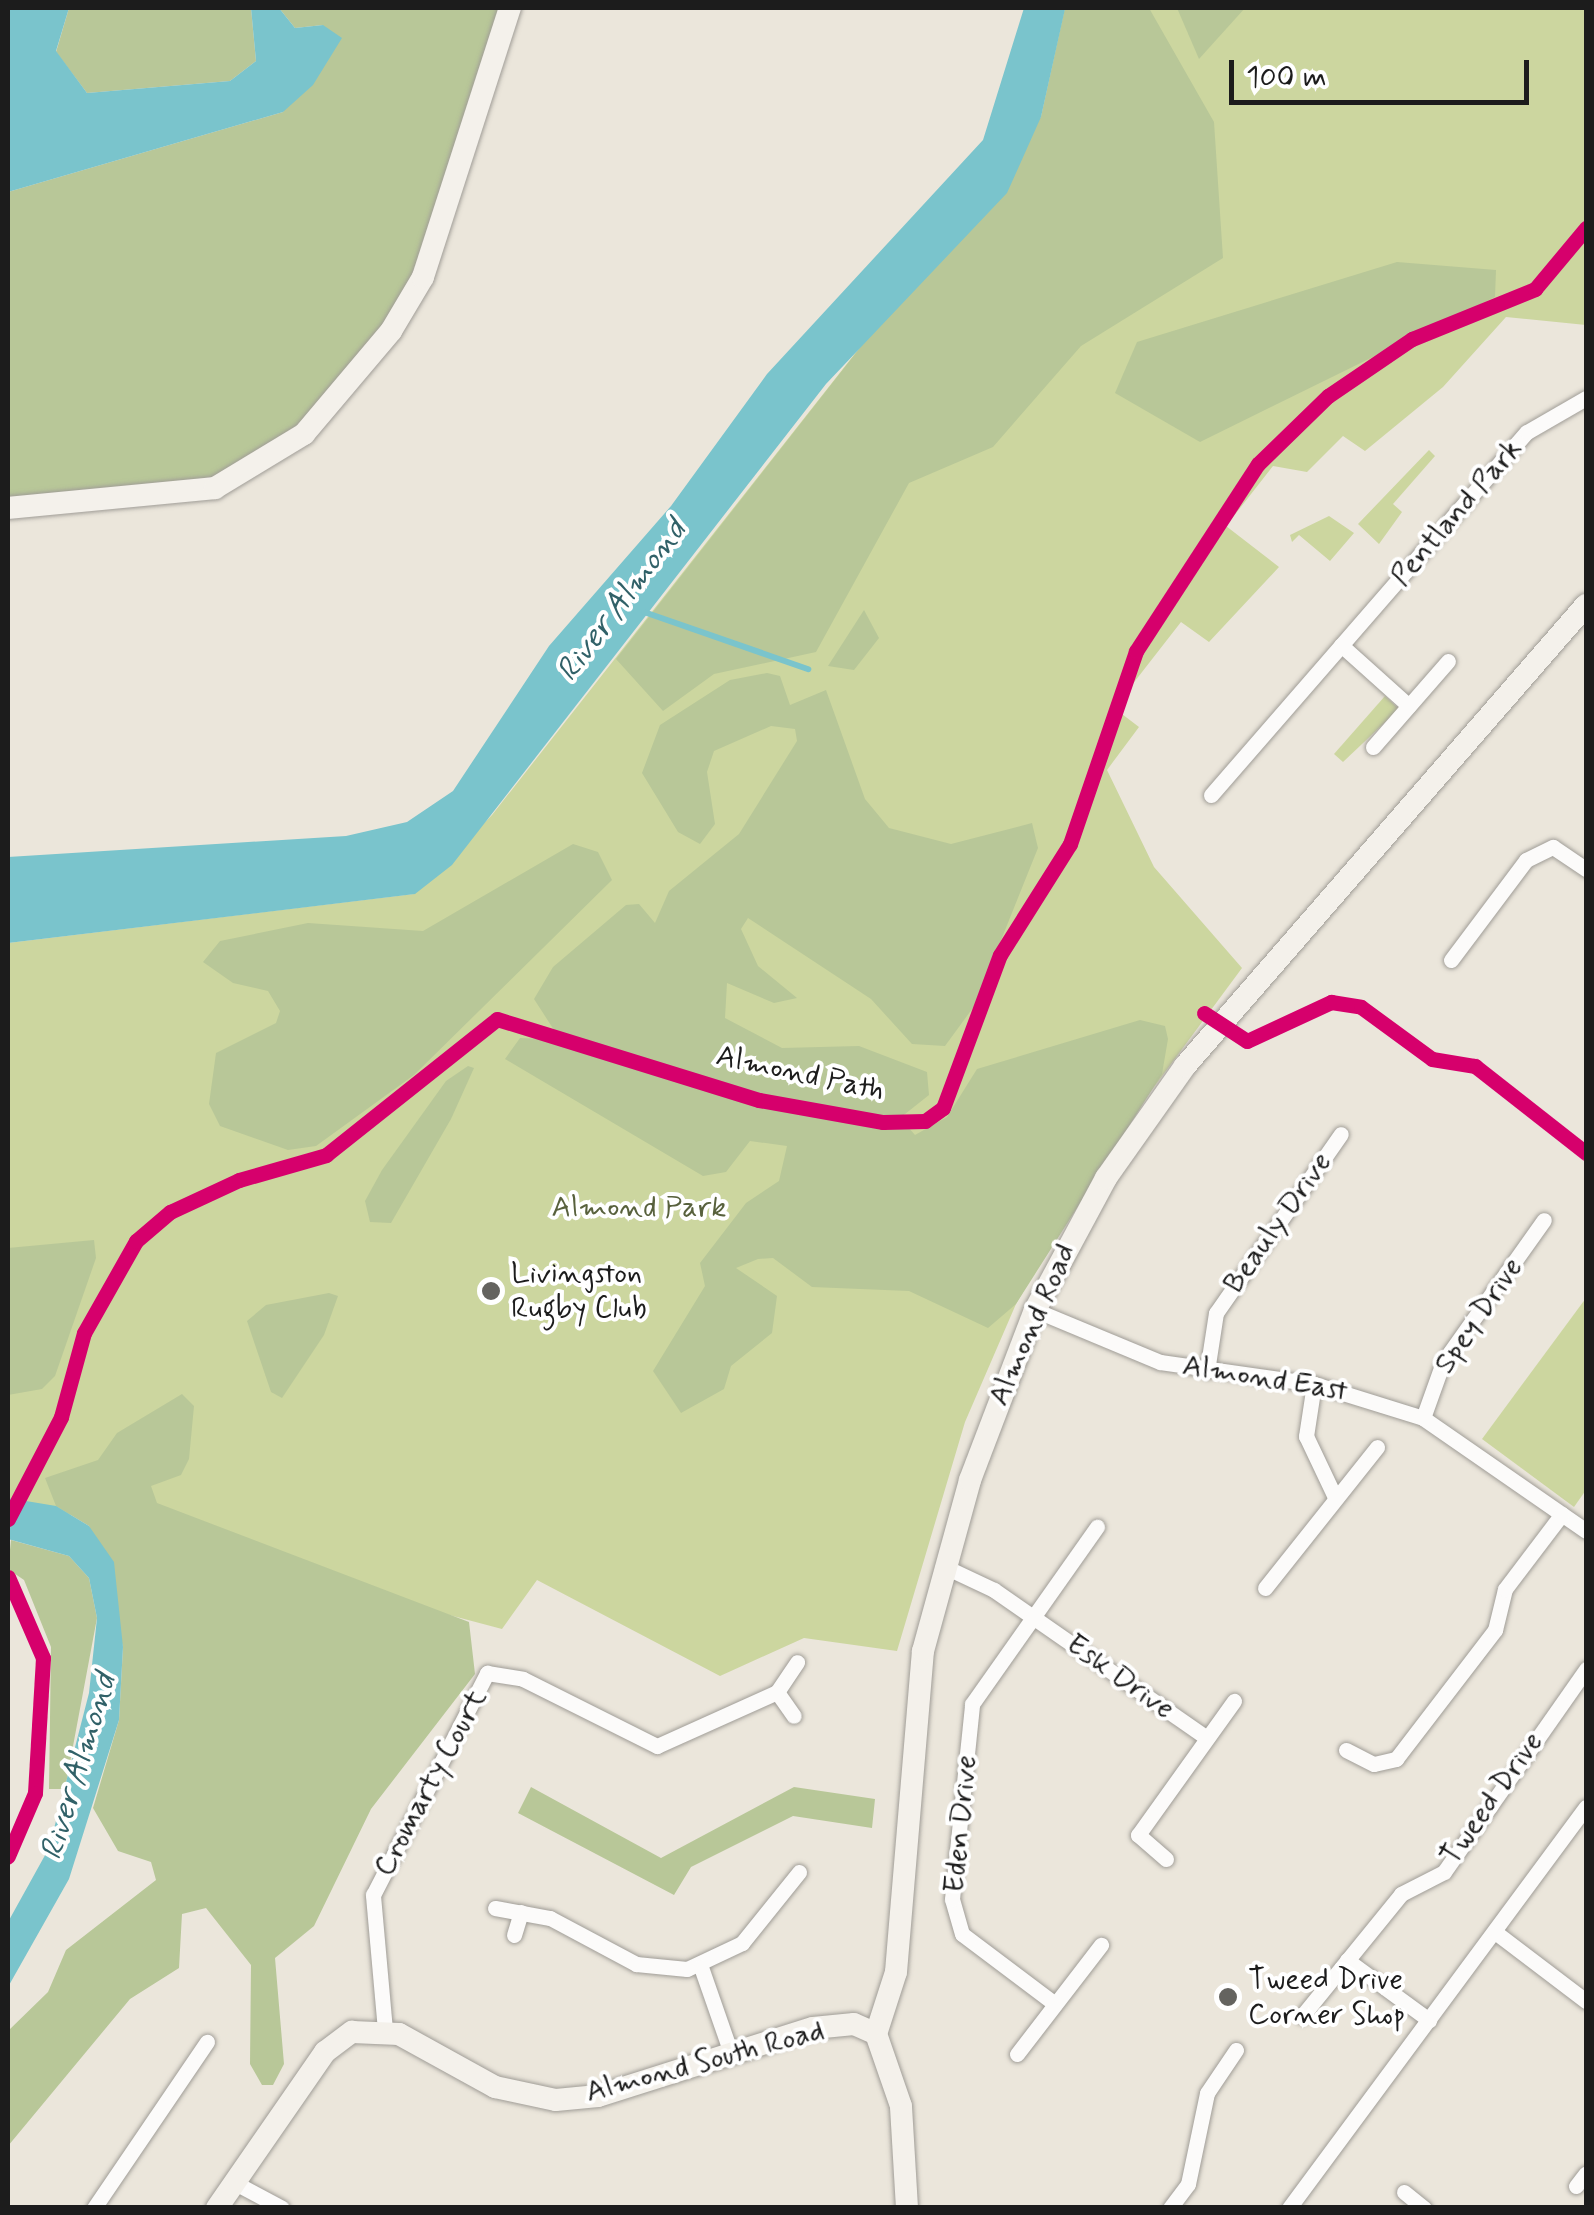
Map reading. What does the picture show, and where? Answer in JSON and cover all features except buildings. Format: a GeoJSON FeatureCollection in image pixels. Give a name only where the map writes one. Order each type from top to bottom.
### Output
{"type":"FeatureCollection","features":[{"type":"Feature","properties":{"kind":"street"},"geometry":{"type":"LineString","coordinates":[[8,508],[215,488],[257,470],[304,434],[391,331],[423,277],[510,8]]}},
{"type":"Feature","properties":{"kind":"street","name":"Pentland Park"},"geometry":{"type":"LineString","coordinates":[[1211,794],[1527,432],[1586,398]]}},
{"type":"Feature","properties":{"kind":"street","name":"Almond Road"},"geometry":{"type":"LineString","coordinates":[[876,2034],[896,1972],[907,1772],[943,1566],[1035,1310],[1106,1178],[1184,1066],[1586,606]]}},
{"type":"Feature","properties":{"kind":"street"},"geometry":{"type":"LineString","coordinates":[[1341,645],[1409,706]]}},
{"type":"Feature","properties":{"kind":"street"},"geometry":{"type":"LineString","coordinates":[[1373,747],[1448,661]]}},
{"type":"Feature","properties":{"kind":"street"},"geometry":{"type":"LineString","coordinates":[[1451,960],[1526,860],[1553,847],[1586,870]]}},
{"type":"Feature","properties":{"kind":"street","name":"Beauly Drive"},"geometry":{"type":"LineString","coordinates":[[1207,1371],[1216,1313],[1341,1134]]}},
{"type":"Feature","properties":{"kind":"street","name":"Spey Drive"},"geometry":{"type":"LineString","coordinates":[[1422,1418],[1442,1362],[1544,1220]]}},
{"type":"Feature","properties":{"kind":"street","name":"Almond East"},"geometry":{"type":"LineString","coordinates":[[1035,1310],[1123,1350],[1207,1371],[1314,1384],[1422,1418],[1586,1531]]}},
{"type":"Feature","properties":{"kind":"street"},"geometry":{"type":"LineString","coordinates":[[1314,1384],[1306,1436],[1335,1498]]}},
{"type":"Feature","properties":{"kind":"street"},"geometry":{"type":"LineString","coordinates":[[1265,1588],[1376,1448]]}},
{"type":"Feature","properties":{"kind":"street"},"geometry":{"type":"LineString","coordinates":[[1346,1750],[1374,1764],[1396,1760],[1495,1630],[1505,1588],[1562,1514]]}},
{"type":"Feature","properties":{"kind":"street"},"geometry":{"type":"LineString","coordinates":[[1032,1616],[1097,1527]]}},
{"type":"Feature","properties":{"kind":"street","name":"Esk Drive"},"geometry":{"type":"LineString","coordinates":[[943,1566],[1032,1616],[1207,1738]]}},
{"type":"Feature","properties":{"kind":"street","name":"Eden Drive"},"geometry":{"type":"LineString","coordinates":[[1032,1616],[972,1704],[952,1899],[962,1934],[1056,2004]]}},
{"type":"Feature","properties":{"kind":"street"},"geometry":{"type":"LineString","coordinates":[[794,1716],[776,1692],[797,1662]]}},
{"type":"Feature","properties":{"kind":"street","name":"Tweed Drive"},"geometry":{"type":"LineString","coordinates":[[1302,2016],[1401,1894],[1444,1872],[1586,1669]]}},
{"type":"Feature","properties":{"kind":"street","name":"Cromarty Court"},"geometry":{"type":"LineString","coordinates":[[385,2030],[373,1895],[488,1673],[523,1679],[657,1746],[776,1692]]}},
{"type":"Feature","properties":{"kind":"street"},"geometry":{"type":"LineString","coordinates":[[1166,1860],[1138,1835],[1234,1702]]}},
{"type":"Feature","properties":{"kind":"street"},"geometry":{"type":"LineString","coordinates":[[1289,2208],[1586,1807]]}},
{"type":"Feature","properties":{"kind":"street"},"geometry":{"type":"LineString","coordinates":[[495,1908],[550,1918],[636,1964],[701,1967],[769,1919],[798,1872]]}},
{"type":"Feature","properties":{"kind":"street"},"geometry":{"type":"LineString","coordinates":[[514,1935],[521,1912]]}},
{"type":"Feature","properties":{"kind":"street"},"geometry":{"type":"LineString","coordinates":[[1495,1932],[1586,2000]]}},
{"type":"Feature","properties":{"kind":"street"},"geometry":{"type":"LineString","coordinates":[[1016,2054],[1101,1946]]}},
{"type":"Feature","properties":{"kind":"street"},"geometry":{"type":"LineString","coordinates":[[1347,1960],[1428,2020]]}},
{"type":"Feature","properties":{"kind":"street"},"geometry":{"type":"LineString","coordinates":[[701,1967],[732,2056]]}},
{"type":"Feature","properties":{"kind":"street","name":"Almond South Road"},"geometry":{"type":"LineString","coordinates":[[385,2030],[496,2087],[556,2100],[732,2056],[813,2028],[854,2024],[876,2034]]}},
{"type":"Feature","properties":{"kind":"street"},"geometry":{"type":"LineString","coordinates":[[217,2208],[325,2052],[352,2032],[385,2030]]}},
{"type":"Feature","properties":{"kind":"street"},"geometry":{"type":"LineString","coordinates":[[876,2034],[898,2088],[907,2208]]}},
{"type":"Feature","properties":{"kind":"street"},"geometry":{"type":"LineString","coordinates":[[94,2208],[206,2042]]}},
{"type":"Feature","properties":{"kind":"street"},"geometry":{"type":"LineString","coordinates":[[1170,2208],[1188,2184],[1208,2094],[1236,2050]]}},
{"type":"Feature","properties":{"kind":"street"},"geometry":{"type":"LineString","coordinates":[[1576,2186],[1586,2172]]}},
{"type":"Feature","properties":{"kind":"street"},"geometry":{"type":"LineString","coordinates":[[235,2183],[282,2208]]}},
{"type":"Feature","properties":{"kind":"street"},"geometry":{"type":"LineString","coordinates":[[1404,2192],[1424,2208]]}},
{"type":"Feature","properties":{"kind":"green space"},"geometry":{"type":"Polygon","coordinates":[[[69,8],[251,8],[256,61],[230,81],[87,93],[56,52],[69,8]]]}},
{"type":"Feature","properties":{"kind":"green space"},"geometry":{"type":"Polygon","coordinates":[[[279,8],[510,8],[391,331],[257,470],[8,508],[8,192],[283,112],[323,25],[295,28],[279,8]]]}},
{"type":"Feature","properties":{"kind":"green space","name":"Almond Park"},"geometry":{"type":"Polygon","coordinates":[[[1065,8],[1586,8],[1586,325],[1506,317],[1443,387],[1365,451],[1343,436],[1307,472],[1273,466],[1226,526],[1279,567],[1209,642],[1181,622],[1114,708],[1139,727],[1107,770],[1154,867],[1242,968],[1103,1156],[1016,1304],[965,1422],[897,1651],[804,1638],[720,1676],[537,1580],[502,1629],[8,1498],[8,943],[414,894],[492,815],[1041,117],[1065,8]]]}},
{"type":"Feature","properties":{"kind":"green space"},"geometry":{"type":"Polygon","coordinates":[[[1065,8],[1149,8],[1214,122],[1223,258],[1081,346],[993,447],[909,483],[816,652],[714,674],[663,711],[616,659],[1041,117],[1065,8]]]}},
{"type":"Feature","properties":{"kind":"green space"},"geometry":{"type":"Polygon","coordinates":[[[1177,8],[1245,8],[1199,59],[1177,8]]]}},
{"type":"Feature","properties":{"kind":"green space"},"geometry":{"type":"Polygon","coordinates":[[[1397,262],[1496,270],[1495,297],[1200,442],[1115,393],[1137,342],[1397,262]]]}},
{"type":"Feature","properties":{"kind":"green space"},"geometry":{"type":"Polygon","coordinates":[[[1429,450],[1435,456],[1393,504],[1402,512],[1379,544],[1358,524],[1429,450]]]}},
{"type":"Feature","properties":{"kind":"green space"},"geometry":{"type":"Polygon","coordinates":[[[1329,516],[1354,533],[1330,561],[1299,535],[1292,542],[1290,535],[1329,516]]]}},
{"type":"Feature","properties":{"kind":"green space"},"geometry":{"type":"Polygon","coordinates":[[[864,610],[879,638],[854,670],[828,666],[864,610]]]}},
{"type":"Feature","properties":{"kind":"green space"},"geometry":{"type":"Polygon","coordinates":[[[767,673],[780,676],[790,705],[826,690],[865,799],[889,828],[951,844],[1032,823],[1038,848],[975,1005],[945,1046],[912,1044],[871,999],[748,918],[741,929],[758,966],[797,998],[774,1003],[727,983],[725,1018],[782,1048],[859,1046],[927,1072],[929,1095],[900,1118],[915,1135],[947,1117],[977,1069],[1140,1020],[1165,1026],[1168,1039],[1162,1074],[1016,1304],[988,1328],[909,1291],[812,1287],[773,1258],[758,1259],[736,1268],[777,1296],[772,1333],[731,1366],[724,1389],[681,1413],[653,1371],[705,1286],[700,1263],[746,1203],[779,1181],[787,1146],[750,1141],[726,1172],[703,1176],[505,1059],[520,1038],[546,1039],[554,1030],[534,999],[553,967],[626,905],[639,904],[655,923],[669,891],[739,834],[797,741],[795,729],[771,726],[714,751],[707,772],[715,824],[700,844],[678,832],[642,773],[660,725],[730,680],[767,673]]]}},
{"type":"Feature","properties":{"kind":"green space"},"geometry":{"type":"Polygon","coordinates":[[[1385,696],[1399,709],[1343,762],[1334,754],[1385,696]]]}},
{"type":"Feature","properties":{"kind":"green space"},"geometry":{"type":"Polygon","coordinates":[[[573,844],[598,852],[612,880],[414,1075],[316,1146],[288,1150],[220,1126],[209,1104],[216,1053],[276,1023],[280,1011],[268,991],[233,983],[203,962],[220,941],[308,923],[423,931],[573,844]]]}},
{"type":"Feature","properties":{"kind":"green space"},"geometry":{"type":"Polygon","coordinates":[[[468,1066],[474,1068],[451,1119],[391,1223],[370,1222],[365,1201],[382,1170],[446,1081],[468,1066]]]}},
{"type":"Feature","properties":{"kind":"green space"},"geometry":{"type":"Polygon","coordinates":[[[94,1240],[96,1258],[55,1376],[42,1389],[8,1395],[8,1248],[94,1240]]]}},
{"type":"Feature","properties":{"kind":"green space"},"geometry":{"type":"Polygon","coordinates":[[[329,1293],[338,1296],[324,1335],[282,1398],[271,1392],[247,1321],[266,1305],[329,1293]]]}},
{"type":"Feature","properties":{"kind":"green space"},"geometry":{"type":"Polygon","coordinates":[[[1586,1298],[1586,1490],[1574,1507],[1482,1439],[1586,1298]]]}},
{"type":"Feature","properties":{"kind":"green space"},"geometry":{"type":"Polygon","coordinates":[[[182,1394],[194,1406],[189,1459],[181,1475],[151,1486],[157,1503],[469,1622],[475,1674],[371,1809],[314,1926],[275,1958],[284,2064],[273,2085],[262,2085],[250,2064],[251,1965],[206,1908],[182,1914],[179,1968],[130,1999],[8,2146],[8,2031],[48,1992],[66,1950],[156,1880],[151,1862],[118,1851],[93,1808],[119,1720],[123,1647],[89,1526],[56,1506],[45,1478],[98,1460],[117,1433],[182,1394]]]}},
{"type":"Feature","properties":{"kind":"green space"},"geometry":{"type":"Polygon","coordinates":[[[11,1540],[69,1556],[89,1578],[97,1618],[65,1789],[49,1789],[51,1647],[24,1580],[8,1569],[11,1540]]]}},
{"type":"Feature","properties":{"kind":"green space"},"geometry":{"type":"Polygon","coordinates":[[[531,1787],[661,1858],[794,1787],[875,1799],[872,1828],[793,1816],[691,1867],[674,1895],[518,1813],[531,1787]]]}},
{"type":"Feature","properties":{"kind":"water"},"geometry":{"type":"Polygon","coordinates":[[[8,8],[69,8],[56,51],[87,93],[230,81],[256,61],[251,8],[279,8],[295,28],[323,25],[342,38],[313,85],[283,112],[8,192],[8,8]]]}},
{"type":"Feature","properties":{"kind":"water","name":"River Almond"},"geometry":{"type":"Polygon","coordinates":[[[1024,8],[1065,9],[1041,117],[1007,193],[826,384],[452,865],[415,894],[8,943],[8,857],[346,836],[407,822],[453,791],[549,646],[671,506],[767,374],[983,140],[1024,8]]]}},
{"type":"Feature","properties":{"kind":"water","name":"River Almond"},"geometry":{"type":"Polygon","coordinates":[[[8,1498],[56,1506],[89,1526],[114,1562],[123,1647],[119,1720],[69,1879],[8,1987],[8,1922],[49,1848],[89,1693],[97,1618],[89,1578],[69,1556],[8,1539],[8,1498]]]}},
{"type":"Feature","properties":{"kind":"waterway","name":"River Almond"},"geometry":{"type":"LineString","coordinates":[[644,612],[808,669]]}},
{"type":"Feature","properties":{"kind":"cycle path","name":"Almond Path"},"geometry":{"type":"LineString","coordinates":[[8,1519],[61,1417],[84,1333],[136,1241],[170,1212],[239,1180],[326,1155],[497,1019],[759,1100],[883,1122],[925,1121],[943,1108],[1000,955],[1070,844],[1136,651],[1258,464],[1328,396],[1412,339],[1535,289],[1586,228]]}},
{"type":"Feature","properties":{"kind":"cycle path"},"geometry":{"type":"LineString","coordinates":[[1204,1013],[1247,1041],[1331,1002],[1361,1007],[1432,1059],[1475,1066],[1586,1153]]}},
{"type":"Feature","properties":{"kind":"cycle path"},"geometry":{"type":"LineString","coordinates":[[8,1577],[43,1658],[35,1793],[8,1856]]}},
{"type":"Feature","properties":{"kind":"place","name":"Livingston Rugby Club"},"geometry":{"type":"Point","coordinates":[491,1291]}},
{"type":"Feature","properties":{"kind":"place","name":"Tweed Drive Corner Shop"},"geometry":{"type":"Point","coordinates":[1228,1997]}}]}
